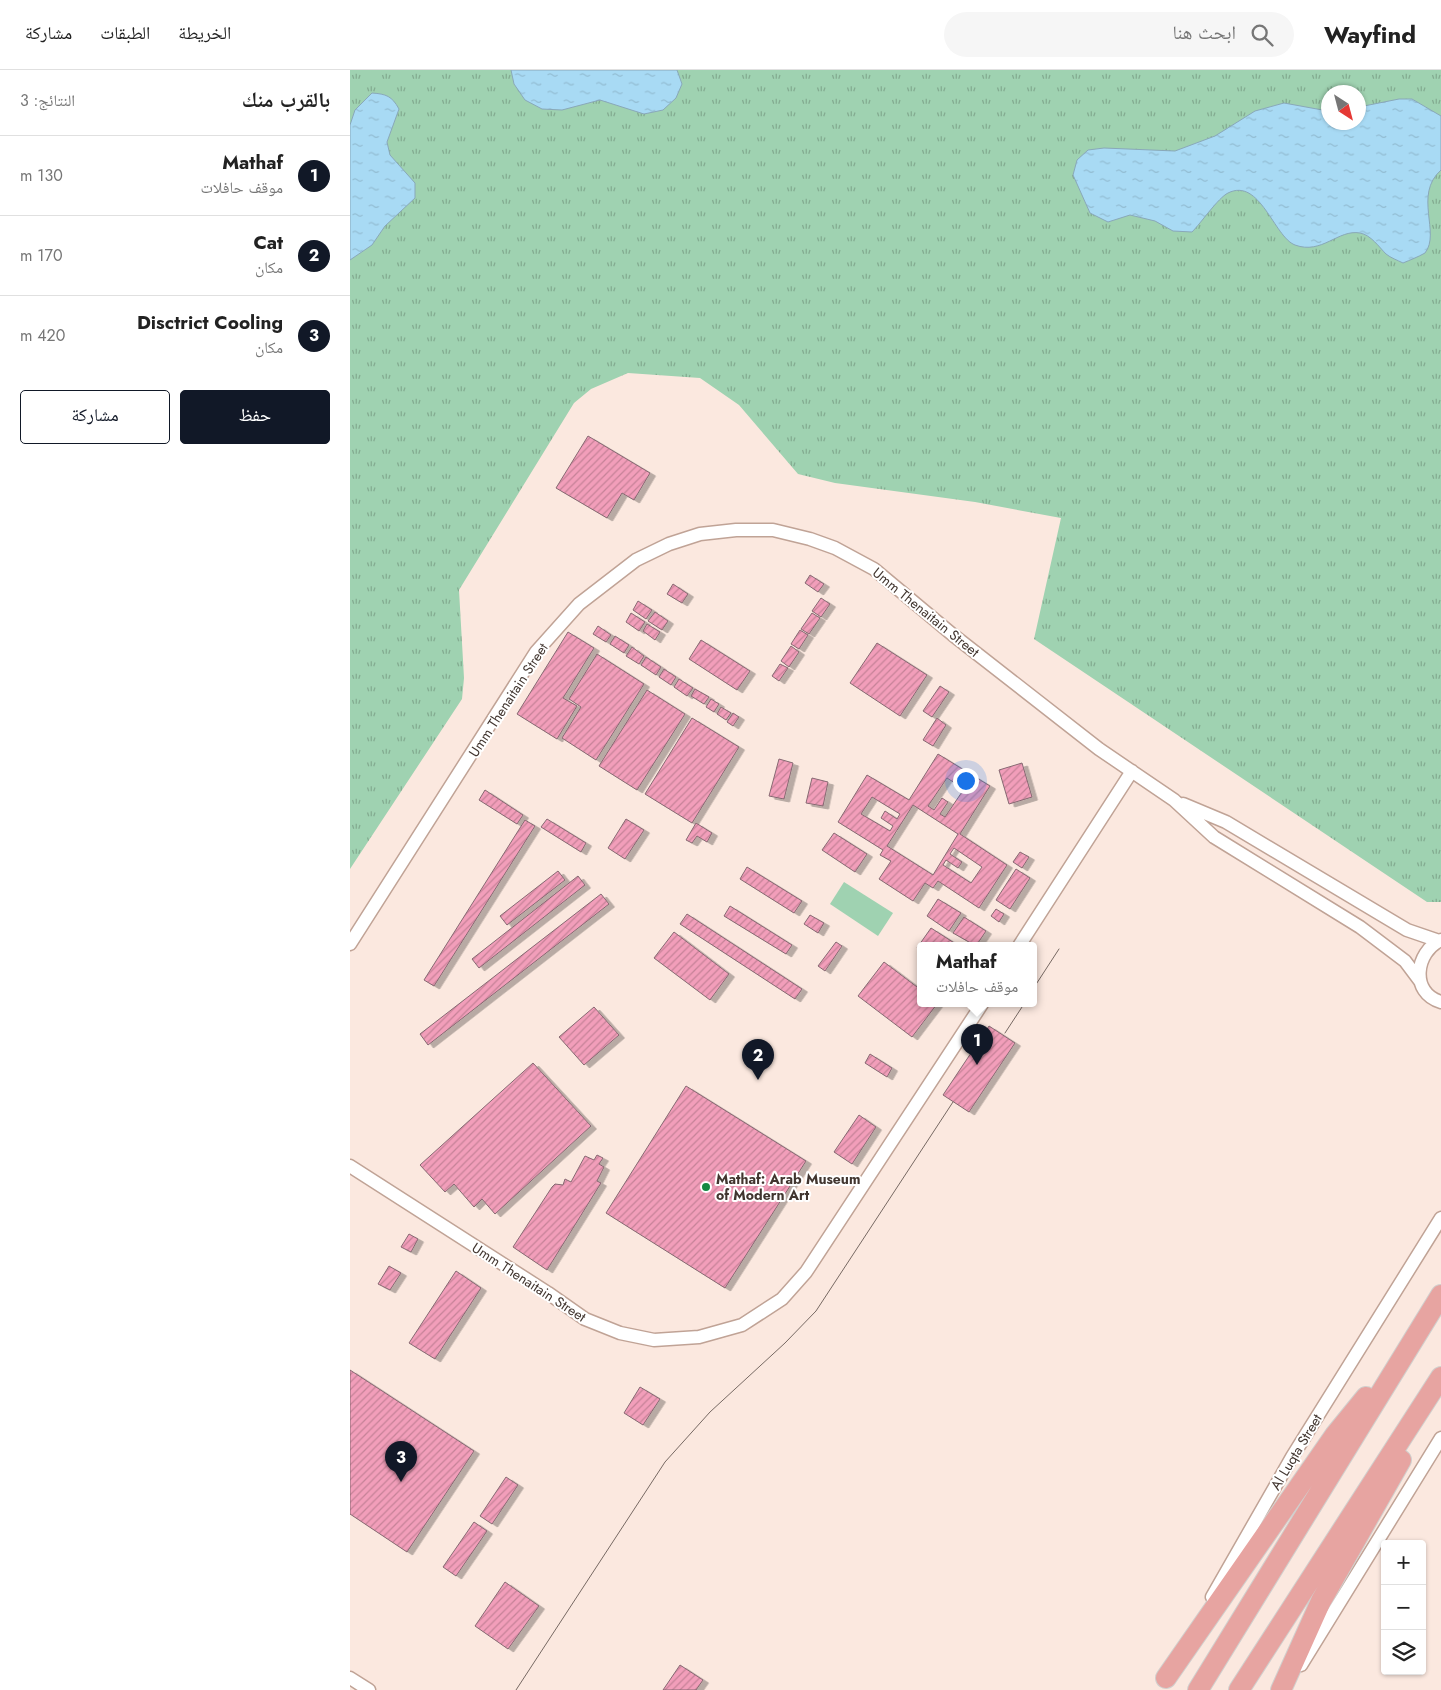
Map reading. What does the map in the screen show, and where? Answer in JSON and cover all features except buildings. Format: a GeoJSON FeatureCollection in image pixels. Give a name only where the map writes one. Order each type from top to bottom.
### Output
{"type":"FeatureCollection","features":[{"type":"Feature","properties":{"kind":"main road"},"geometry":{"type":"LineString","coordinates":[[1198,1690],[1441,1294]]}},
{"type":"Feature","properties":{"kind":"main road"},"geometry":{"type":"LineString","coordinates":[[1162,1684],[1335,1435],[1361,1402],[1398,1362]]}},
{"type":"Feature","properties":{"kind":"main road"},"geometry":{"type":"LineString","coordinates":[[1239,1690],[1441,1377]]}},
{"type":"Feature","properties":{"kind":"main road"},"geometry":{"type":"LineString","coordinates":[[1280,1690],[1321,1601],[1398,1468],[1408,1443],[1412,1421]]}},
{"type":"Feature","properties":{"kind":"street","name":"Umm Thenaitain Street"},"geometry":{"type":"LineString","coordinates":[[350,944],[536,652],[579,604],[636,560],[669,544],[700,534],[736,530],[773,530],[827,545],[874,569],[953,635],[1099,749],[1174,800],[1214,837],[1360,927],[1393,951],[1405,961],[1429,995],[1441,1002]]}},
{"type":"Feature","properties":{"kind":"street"},"geometry":{"type":"LineString","coordinates":[[1022,942],[1132,771]]}},
{"type":"Feature","properties":{"kind":"street","name":"Umm Thenaitain Street"},"geometry":{"type":"LineString","coordinates":[[1174,800],[1226,822],[1407,930],[1440,941]]}},
{"type":"Feature","properties":{"kind":"street"},"geometry":{"type":"LineString","coordinates":[[1241,853],[1249,850],[1252,838]]}},
{"type":"Feature","properties":{"kind":"street"},"geometry":{"type":"LineString","coordinates":[[1261,867],[1259,859],[1264,852],[1276,852]]}},
{"type":"Feature","properties":{"kind":"street"},"geometry":{"type":"LineString","coordinates":[[1302,892],[1303,881],[1311,873]]}},
{"type":"Feature","properties":{"kind":"street"},"geometry":{"type":"LineString","coordinates":[[1420,981],[1419,969],[1422,957],[1429,947],[1440,941]]}},
{"type":"Feature","properties":{"kind":"street","name":"Umm Thenaitain Street"},"geometry":{"type":"LineString","coordinates":[[350,1166],[548,1293],[585,1320],[620,1333],[654,1340],[699,1337],[742,1325],[757,1317],[782,1299],[806,1272],[980,1007]]}},
{"type":"Feature","properties":{"kind":"street","name":"Al Luqta Street"},"geometry":{"type":"LineString","coordinates":[[1162,1684],[1292,1457],[1441,1218]]}},
{"type":"Feature","properties":{"kind":"street"},"geometry":{"type":"LineString","coordinates":[[1285,1690],[1441,1438]]}},
{"type":"Feature","properties":{"kind":"street"},"geometry":{"type":"LineString","coordinates":[[350,1678],[369,1690]]}},
{"type":"Feature","properties":{"kind":"green space"},"geometry":{"type":"Polygon","coordinates":[[[350,70],[1441,70],[1441,902],[1427,902],[1034,639],[1061,518],[975,502],[835,483],[798,474],[739,405],[700,378],[628,373],[591,389],[574,403],[459,590],[464,678],[462,699],[350,869],[350,70]]]}},
{"type":"Feature","properties":{"kind":"green space"},"geometry":{"type":"Polygon","coordinates":[[[844,882],[893,913],[878,936],[830,904],[844,882]]]}},
{"type":"Feature","properties":{"kind":"water"},"geometry":{"type":"Polygon","coordinates":[[[511,70],[677,70],[682,84],[676,98],[663,110],[644,114],[600,100],[562,110],[542,109],[525,100],[514,84],[511,70]]]}},
{"type":"Feature","properties":{"kind":"water"},"geometry":{"type":"Polygon","coordinates":[[[372,93],[388,96],[399,109],[387,142],[390,155],[415,183],[415,198],[385,226],[372,245],[350,260],[350,125],[355,110],[372,93]]]}},
{"type":"Feature","properties":{"kind":"water"},"geometry":{"type":"Polygon","coordinates":[[[1399,99],[1412,99],[1441,116],[1441,170],[1433,180],[1429,191],[1429,245],[1425,253],[1403,263],[1388,255],[1371,239],[1360,233],[1344,235],[1313,247],[1295,245],[1287,240],[1258,200],[1249,193],[1239,190],[1224,196],[1192,232],[1173,231],[1155,221],[1130,215],[1108,222],[1090,213],[1073,175],[1077,160],[1088,150],[1104,148],[1175,151],[1215,136],[1255,111],[1284,103],[1321,110],[1321,130],[1366,130],[1366,106],[1399,99]]]}},
{"type":"Feature","properties":{"kind":"tram line"},"geometry":{"type":"LineString","coordinates":[[1037,983],[1059,949]]}},
{"type":"Feature","properties":{"kind":"tram line"},"geometry":{"type":"LineString","coordinates":[[1005,1033],[1022,1007]]}},
{"type":"Feature","properties":{"kind":"tram line"},"geometry":{"type":"LineString","coordinates":[[516,1690],[665,1462],[710,1412],[785,1343],[816,1311],[953,1102]]}},
{"type":"Feature","properties":{"kind":"place","name":"Mathaf"},"geometry":{"type":"Point","coordinates":[977,1065]}},
{"type":"Feature","properties":{"kind":"place","name":"Cat"},"geometry":{"type":"Point","coordinates":[758,1080]}},
{"type":"Feature","properties":{"kind":"place","name":"Mathaf: Arab Museum of Modern Art"},"geometry":{"type":"Point","coordinates":[706,1187]}},
{"type":"Feature","properties":{"kind":"place","name":"Disctrict Cooling"},"geometry":{"type":"Point","coordinates":[401,1482]}}]}
